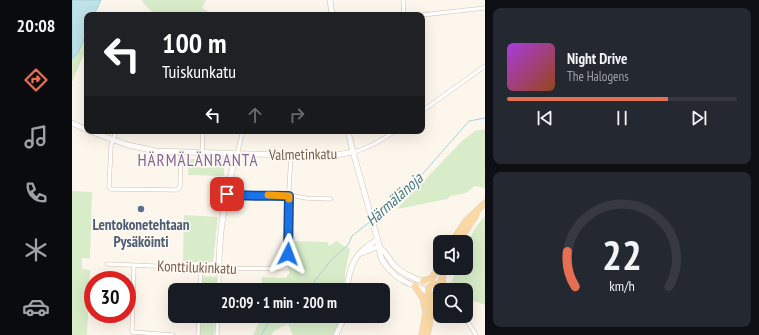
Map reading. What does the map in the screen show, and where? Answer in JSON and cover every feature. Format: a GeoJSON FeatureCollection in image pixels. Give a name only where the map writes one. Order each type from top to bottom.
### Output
{"type":"FeatureCollection","features":[{"type":"Feature","properties":{"kind":"main road"},"geometry":{"type":"LineString","coordinates":[[457,235],[466,221],[485,204]]}},
{"type":"Feature","properties":{"kind":"main road"},"geometry":{"type":"LineString","coordinates":[[463,235],[480,209]]}},
{"type":"Feature","properties":{"kind":"main road"},"geometry":{"type":"LineString","coordinates":[[423,281],[432,278],[434,275]]}},
{"type":"Feature","properties":{"kind":"main road"},"geometry":{"type":"LineString","coordinates":[[439,283],[443,275]]}},
{"type":"Feature","properties":{"kind":"main road"},"geometry":{"type":"LineString","coordinates":[[442,278],[443,283]]}},
{"type":"Feature","properties":{"kind":"main road"},"geometry":{"type":"LineString","coordinates":[[415,286],[423,298],[425,309],[422,335]]}},
{"type":"Feature","properties":{"kind":"main road"},"geometry":{"type":"LineString","coordinates":[[433,287],[428,288],[433,293]]}},
{"type":"Feature","properties":{"kind":"main road"},"geometry":{"type":"LineString","coordinates":[[425,309],[433,298]]}},
{"type":"Feature","properties":{"kind":"main road"},"geometry":{"type":"LineString","coordinates":[[427,335],[429,323],[432,321],[433,317]]}},
{"type":"Feature","properties":{"kind":"street"},"geometry":{"type":"LineString","coordinates":[[330,0],[332,12]]}},
{"type":"Feature","properties":{"kind":"street"},"geometry":{"type":"LineString","coordinates":[[403,0],[404,12]]}},
{"type":"Feature","properties":{"kind":"street"},"geometry":{"type":"LineString","coordinates":[[425,15],[485,8]]}},
{"type":"Feature","properties":{"kind":"street"},"geometry":{"type":"LineString","coordinates":[[425,110],[485,66]]}},
{"type":"Feature","properties":{"kind":"street","name":"Valmetinkatu"},"geometry":{"type":"LineString","coordinates":[[72,123],[84,129]]}},
{"type":"Feature","properties":{"kind":"street","name":"Valmetinkatu"},"geometry":{"type":"LineString","coordinates":[[95,134],[112,141],[141,148],[180,152],[291,156],[330,156],[353,152]]}},
{"type":"Feature","properties":{"kind":"street"},"geometry":{"type":"LineString","coordinates":[[115,134],[112,141],[111,151],[110,188],[177,190],[180,187],[180,152]]}},
{"type":"Feature","properties":{"kind":"street"},"geometry":{"type":"LineString","coordinates":[[202,153],[203,134]]}},
{"type":"Feature","properties":{"kind":"street"},"geometry":{"type":"LineString","coordinates":[[219,283],[221,234],[227,194],[243,134]]}},
{"type":"Feature","properties":{"kind":"street"},"geometry":{"type":"LineString","coordinates":[[349,134],[374,230],[380,247],[398,269],[433,285]]}},
{"type":"Feature","properties":{"kind":"street"},"geometry":{"type":"LineString","coordinates":[[353,152],[360,151],[377,143],[390,134]]}},
{"type":"Feature","properties":{"kind":"street"},"geometry":{"type":"LineString","coordinates":[[289,196],[291,156]]}},
{"type":"Feature","properties":{"kind":"street"},"geometry":{"type":"LineString","coordinates":[[227,194],[331,199]]}},
{"type":"Feature","properties":{"kind":"street","name":"Konttilukinkatu"},"geometry":{"type":"LineString","coordinates":[[107,264],[201,268],[286,268],[288,266],[289,196]]}},
{"type":"Feature","properties":{"kind":"street"},"geometry":{"type":"LineString","coordinates":[[348,283],[350,268],[354,260],[369,245],[377,240]]}},
{"type":"Feature","properties":{"kind":"street"},"geometry":{"type":"LineString","coordinates":[[359,254],[380,247]]}},
{"type":"Feature","properties":{"kind":"street"},"geometry":{"type":"LineString","coordinates":[[380,247],[380,255],[395,275],[402,281],[433,294]]}},
{"type":"Feature","properties":{"kind":"street"},"geometry":{"type":"LineString","coordinates":[[134,266],[132,332],[173,335]]}},
{"type":"Feature","properties":{"kind":"street"},"geometry":{"type":"LineString","coordinates":[[200,283],[201,268]]}},
{"type":"Feature","properties":{"kind":"street"},"geometry":{"type":"LineString","coordinates":[[198,335],[199,323]]}},
{"type":"Feature","properties":{"kind":"street"},"geometry":{"type":"LineString","coordinates":[[217,335],[218,323]]}},
{"type":"Feature","properties":{"kind":"street"},"geometry":{"type":"LineString","coordinates":[[336,335],[342,323]]}},
{"type":"Feature","properties":{"kind":"street"},"geometry":{"type":"LineString","coordinates":[[468,323],[476,335]]}},
{"type":"Feature","properties":{"kind":"green space"},"geometry":{"type":"Polygon","coordinates":[[[141,0],[206,0],[202,8],[209,12],[152,12],[141,0]]]}},
{"type":"Feature","properties":{"kind":"green space"},"geometry":{"type":"Polygon","coordinates":[[[84,37],[84,54],[72,82],[72,59],[84,37]]]}},
{"type":"Feature","properties":{"kind":"green space"},"geometry":{"type":"Polygon","coordinates":[[[485,129],[485,188],[475,186],[466,193],[451,196],[447,199],[398,209],[462,141],[475,131],[485,129]]]}},
{"type":"Feature","properties":{"kind":"green space"},"geometry":{"type":"Polygon","coordinates":[[[189,159],[195,159],[195,167],[215,168],[215,159],[222,159],[224,176],[188,175],[189,159]]]}},
{"type":"Feature","properties":{"kind":"green space"},"geometry":{"type":"Polygon","coordinates":[[[72,191],[92,192],[90,259],[82,258],[82,269],[90,270],[84,271],[84,323],[88,323],[87,335],[72,335],[72,191]]]}},
{"type":"Feature","properties":{"kind":"green space"},"geometry":{"type":"Polygon","coordinates":[[[184,215],[218,217],[213,262],[183,262],[184,215]]]}},
{"type":"Feature","properties":{"kind":"green space"},"geometry":{"type":"Polygon","coordinates":[[[485,216],[485,305],[473,301],[473,283],[451,283],[454,275],[473,275],[473,235],[472,235],[475,228],[485,216]]]}},
{"type":"Feature","properties":{"kind":"green space"},"geometry":{"type":"Polygon","coordinates":[[[290,241],[327,242],[329,246],[337,241],[343,246],[350,248],[344,283],[262,283],[262,277],[286,278],[289,274],[290,241]]]}},
{"type":"Feature","properties":{"kind":"green space"},"geometry":{"type":"Polygon","coordinates":[[[202,276],[217,277],[217,283],[202,283],[202,276]]]}},
{"type":"Feature","properties":{"kind":"green space"},"geometry":{"type":"Polygon","coordinates":[[[201,323],[215,323],[214,335],[200,335],[201,323]]]}},
{"type":"Feature","properties":{"kind":"green space"},"geometry":{"type":"Polygon","coordinates":[[[259,323],[339,323],[333,335],[293,335],[288,324],[274,331],[271,335],[253,335],[259,323]]]}},
{"type":"Feature","properties":{"kind":"water"},"geometry":{"type":"Polygon","coordinates":[[[72,0],[101,0],[95,12],[84,12],[84,39],[78,53],[72,59],[72,0]]]}},
{"type":"Feature","properties":{"kind":"waterway","name":"Härmälänoja"},"geometry":{"type":"LineString","coordinates":[[373,219],[419,178],[469,121],[485,118]]}},
{"type":"Feature","properties":{"kind":"waterway","name":"Härmälänoja"},"geometry":{"type":"LineString","coordinates":[[313,283],[331,260],[348,245],[352,236],[371,221]]}},
{"type":"Feature","properties":{"kind":"waterway","name":"Härmälänoja"},"geometry":{"type":"LineString","coordinates":[[261,335],[269,323]]}},
{"type":"Feature","properties":{"kind":"slow traffic"},"geometry":{"type":"LineString","coordinates":[[268,195],[289,196],[289,199]]}},
{"type":"Feature","properties":{"kind":"place","name":"Lentokonetehtaan Pysäköinti"},"geometry":{"type":"Point","coordinates":[141,209]}},
{"type":"Feature","properties":{"kind":"district","name":"HÄRMÄLÄNRANTA"},"geometry":{"type":"Point","coordinates":[198,160]}},
{"type":"Feature","properties":{"kind":"route"},"geometry":{"type":"LineString","coordinates":[[227,194],[289,196],[288,254]]}}]}
